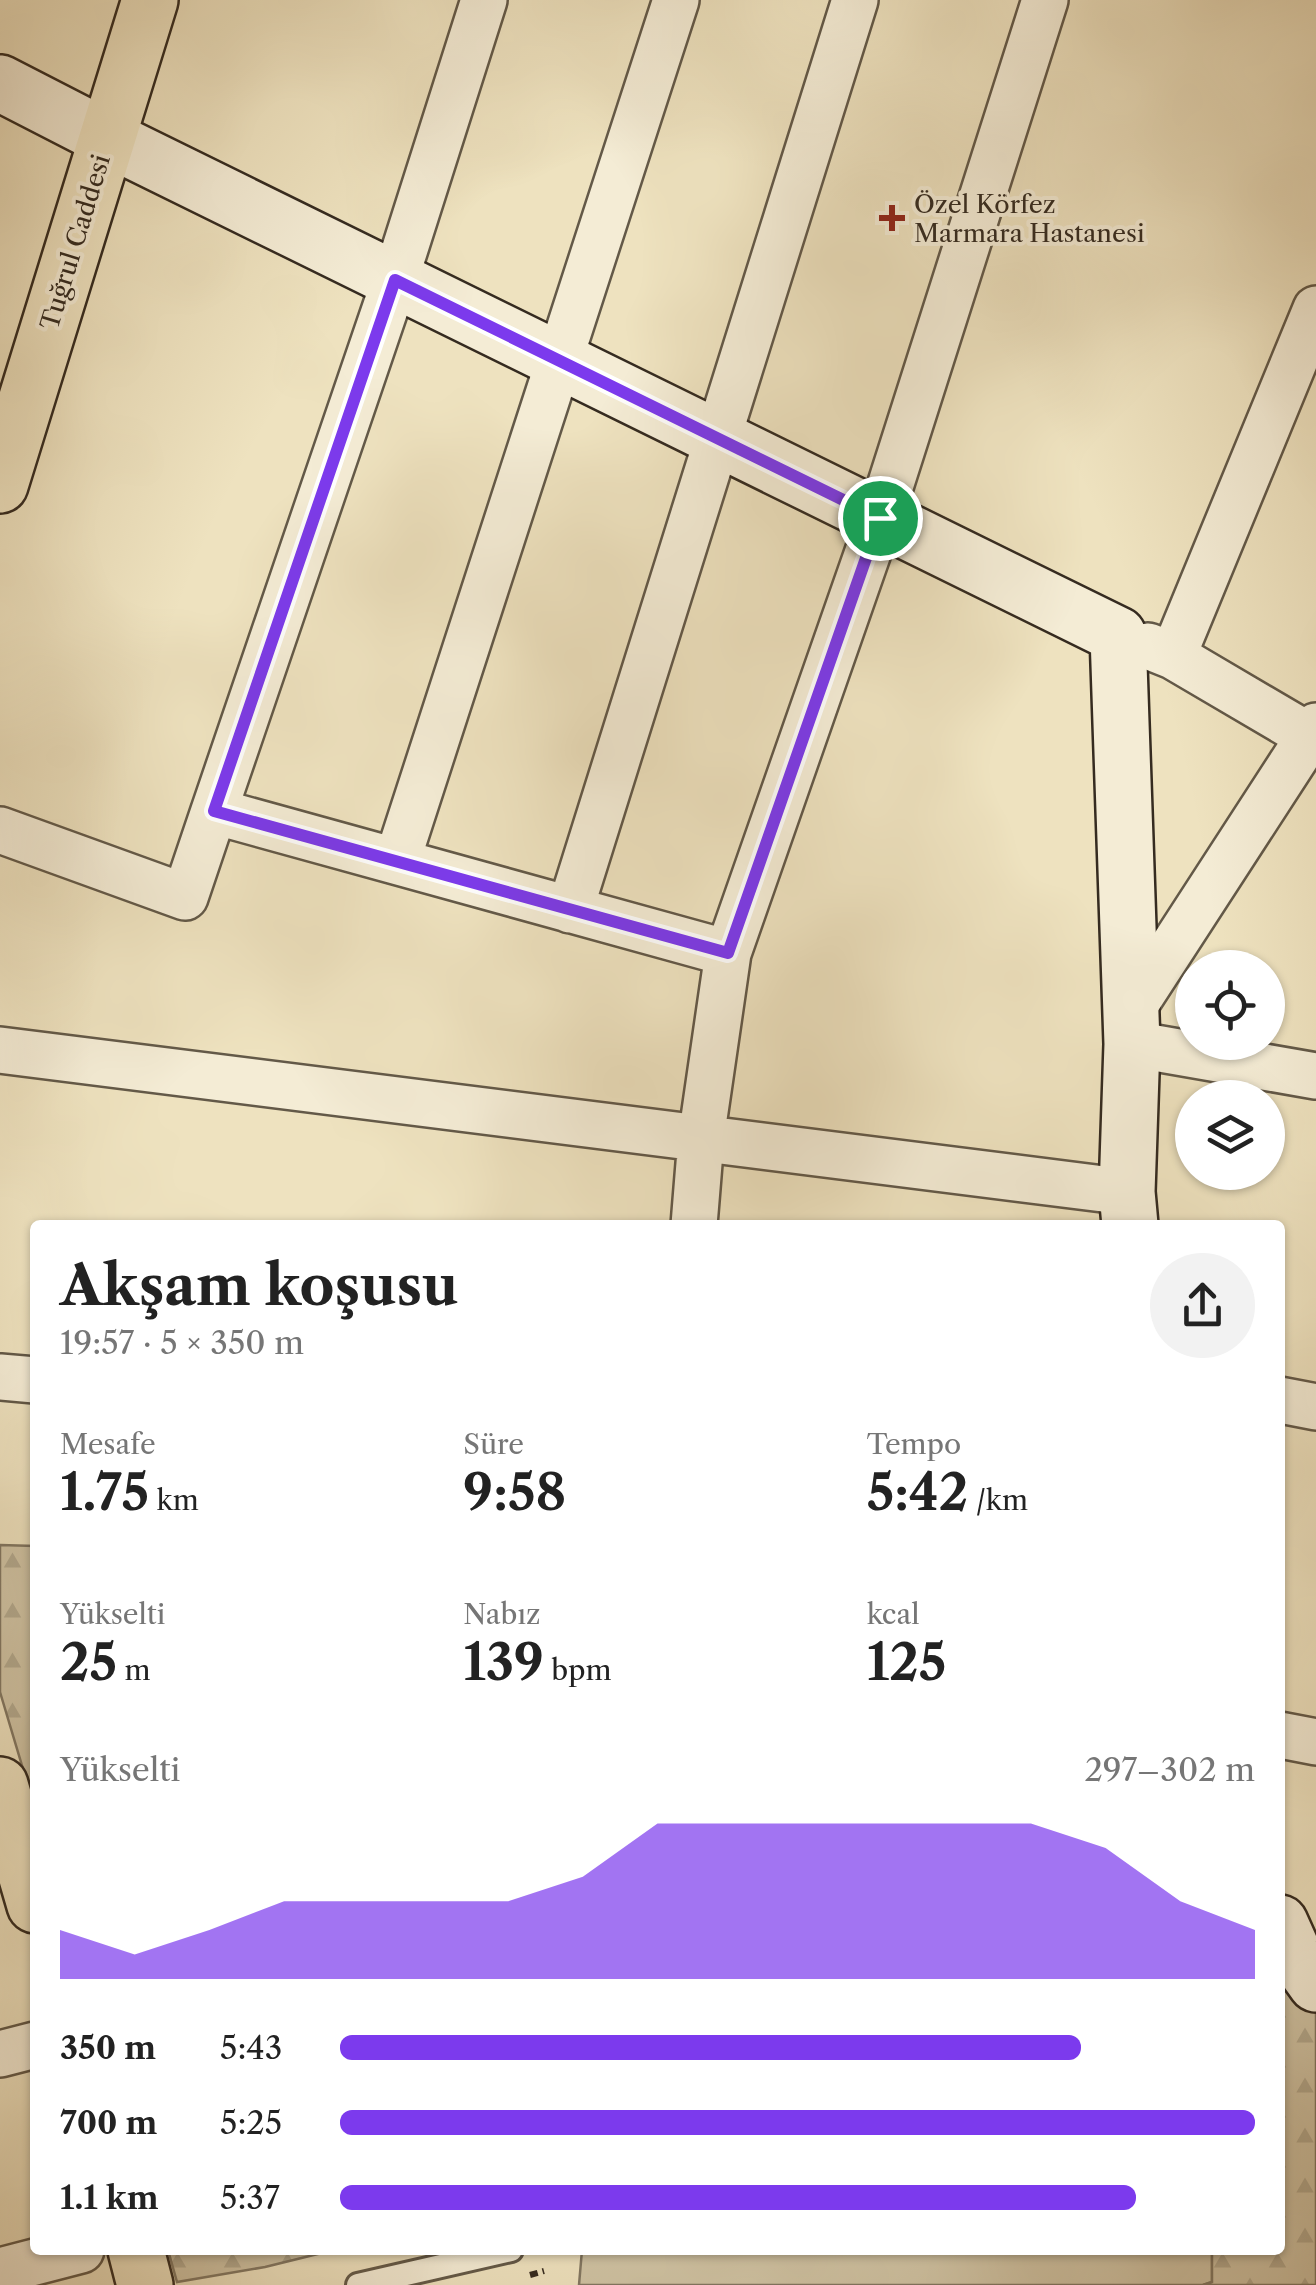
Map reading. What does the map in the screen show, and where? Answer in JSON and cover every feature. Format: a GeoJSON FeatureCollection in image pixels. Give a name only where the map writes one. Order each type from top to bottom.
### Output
{"type":"FeatureCollection","features":[{"type":"Feature","properties":{"kind":"main road","name":"Tuğrul Caddesi"},"geometry":{"type":"LineString","coordinates":[[0,484],[150,0]]}},
{"type":"Feature","properties":{"kind":"main road"},"geometry":{"type":"LineString","coordinates":[[3,1808],[30,1890]]}},
{"type":"Feature","properties":{"kind":"main road"},"geometry":{"type":"LineString","coordinates":[[137,2255],[145,2285]]}},
{"type":"Feature","properties":{"kind":"street"},"geometry":{"type":"LineString","coordinates":[[0,830],[184,898],[395,280],[484,0]]}},
{"type":"Feature","properties":{"kind":"street"},"geometry":{"type":"LineString","coordinates":[[396,861],[676,0]]}},
{"type":"Feature","properties":{"kind":"street"},"geometry":{"type":"LineString","coordinates":[[570,910],[855,0]]}},
{"type":"Feature","properties":{"kind":"street"},"geometry":{"type":"LineString","coordinates":[[694,1220],[701,1139],[728,953],[880,518],[1045,0]]}},
{"type":"Feature","properties":{"kind":"street"},"geometry":{"type":"LineString","coordinates":[[0,83],[1118,635],[1173,656],[1314,733],[1132,1028]]}},
{"type":"Feature","properties":{"kind":"street"},"geometry":{"type":"LineString","coordinates":[[1173,656],[1316,309]]}},
{"type":"Feature","properties":{"kind":"street"},"geometry":{"type":"LineString","coordinates":[[0,1050],[701,1139],[1128,1208],[1132,1028],[1118,635]]}},
{"type":"Feature","properties":{"kind":"street"},"geometry":{"type":"LineString","coordinates":[[214,811],[728,953]]}},
{"type":"Feature","properties":{"kind":"street"},"geometry":{"type":"LineString","coordinates":[[1132,1028],[1316,1076]]}},
{"type":"Feature","properties":{"kind":"street"},"geometry":{"type":"LineString","coordinates":[[0,1377],[30,1380]]}},
{"type":"Feature","properties":{"kind":"street"},"geometry":{"type":"LineString","coordinates":[[1285,1401],[1316,1407]]}},
{"type":"Feature","properties":{"kind":"street"},"geometry":{"type":"LineString","coordinates":[[1285,1737],[1316,1742]]}},
{"type":"Feature","properties":{"kind":"street"},"geometry":{"type":"LineString","coordinates":[[1285,1933],[1316,1984]]}},
{"type":"Feature","properties":{"kind":"street"},"geometry":{"type":"LineString","coordinates":[[0,2054],[30,2046]]}},
{"type":"Feature","properties":{"kind":"street"},"geometry":{"type":"LineString","coordinates":[[0,2272],[63,2255]]}},
{"type":"Feature","properties":{"kind":"lane"},"geometry":{"type":"LineString","coordinates":[[358,2285],[489,2255]]}},
{"type":"Feature","properties":{"kind":"green space"},"geometry":{"type":"Polygon","coordinates":[[[0,1545],[30,1546],[30,1792],[0,1692],[0,1545]]]}},
{"type":"Feature","properties":{"kind":"green space"},"geometry":{"type":"Polygon","coordinates":[[[1285,1931],[1316,1984],[1316,2285],[1203,2285],[1212,2282],[1212,2255],[1285,2255],[1285,1931]]]}},
{"type":"Feature","properties":{"kind":"green space"},"geometry":{"type":"Polygon","coordinates":[[[169,2255],[314,2255],[265,2267],[177,2282],[169,2255]]]}},
{"type":"Feature","properties":{"kind":"green space"},"geometry":{"type":"Polygon","coordinates":[[[582,2255],[1212,2255],[1212,2282],[1203,2285],[579,2285],[582,2255]]]}},
{"type":"Feature","properties":{"kind":"place","name":"Özel Körfez Marmara Hastanesi"},"geometry":{"type":"Point","coordinates":[892,218]}},
{"type":"Feature","properties":{"kind":"route"},"geometry":{"type":"LineString","coordinates":[[395,280],[880,518],[728,953],[214,811],[395,280]]}}]}
